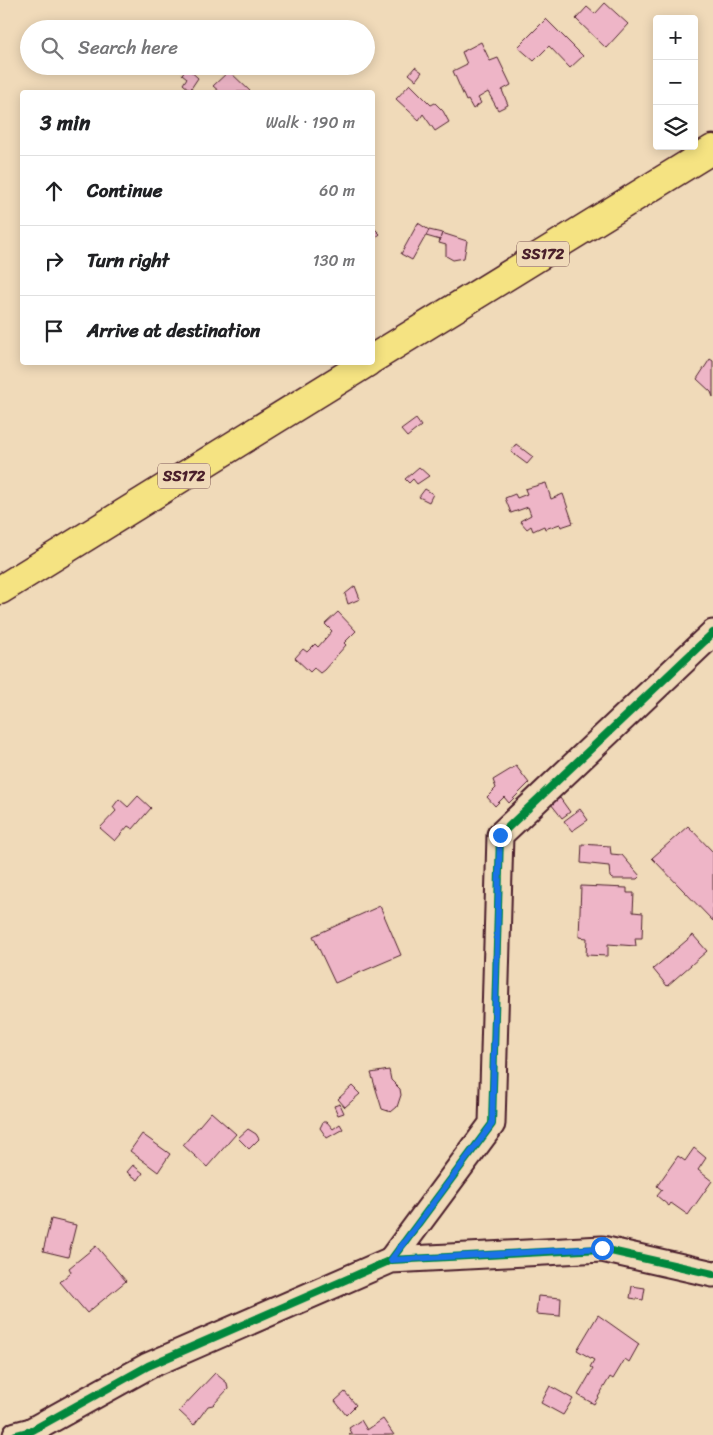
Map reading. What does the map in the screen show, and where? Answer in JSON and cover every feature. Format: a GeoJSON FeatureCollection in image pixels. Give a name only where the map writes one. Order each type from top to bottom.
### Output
{"type":"FeatureCollection","features":[{"type":"Feature","properties":{"kind":"main road","name":"SS172"},"geometry":{"type":"LineString","coordinates":[[375,358],[713,149]]}},
{"type":"Feature","properties":{"kind":"main road","name":"SS172"},"geometry":{"type":"LineString","coordinates":[[0,590],[363,365]]}},
{"type":"Feature","properties":{"kind":"street"},"geometry":{"type":"LineString","coordinates":[[391,1260],[492,1124],[500,835],[713,633]]}},
{"type":"Feature","properties":{"kind":"street"},"geometry":{"type":"LineString","coordinates":[[16,1435],[31,1431],[148,1366],[391,1260],[602,1248],[713,1274]]}},
{"type":"Feature","properties":{"kind":"building"},"geometry":{"type":"Polygon","coordinates":[[[605,3],[628,24],[606,48],[576,19],[587,7],[595,14],[605,3]]]}},
{"type":"Feature","properties":{"kind":"building"},"geometry":{"type":"Polygon","coordinates":[[[546,19],[583,56],[570,68],[549,46],[534,61],[518,47],[546,19]]]}},
{"type":"Feature","properties":{"kind":"building"},"geometry":{"type":"Polygon","coordinates":[[[481,42],[490,61],[498,58],[511,85],[502,90],[508,105],[498,110],[488,92],[478,98],[481,103],[473,109],[468,100],[466,101],[453,71],[467,64],[462,52],[481,42]]]}},
{"type":"Feature","properties":{"kind":"building"},"geometry":{"type":"Polygon","coordinates":[[[415,67],[422,72],[416,80],[409,74],[415,67]]]}},
{"type":"Feature","properties":{"kind":"building"},"geometry":{"type":"Polygon","coordinates":[[[183,75],[195,75],[198,78],[190,90],[183,84],[187,78],[183,75]]]}},
{"type":"Feature","properties":{"kind":"building"},"geometry":{"type":"Polygon","coordinates":[[[225,75],[233,75],[249,90],[218,90],[213,86],[225,75]]]}},
{"type":"Feature","properties":{"kind":"building"},"geometry":{"type":"Polygon","coordinates":[[[410,84],[431,105],[435,103],[443,111],[449,122],[435,131],[423,114],[419,120],[396,99],[410,84]]]}},
{"type":"Feature","properties":{"kind":"building"},"geometry":{"type":"Polygon","coordinates":[[[418,223],[429,230],[412,260],[401,254],[418,223]]]}},
{"type":"Feature","properties":{"kind":"building"},"geometry":{"type":"Polygon","coordinates":[[[375,229],[380,234],[375,238],[375,229]]]}},
{"type":"Feature","properties":{"kind":"building"},"geometry":{"type":"Polygon","coordinates":[[[429,230],[442,233],[440,240],[426,236],[429,230]]]}},
{"type":"Feature","properties":{"kind":"building"},"geometry":{"type":"Polygon","coordinates":[[[442,233],[467,241],[464,258],[453,260],[446,256],[446,245],[439,243],[442,233]]]}},
{"type":"Feature","properties":{"kind":"building"},"geometry":{"type":"Polygon","coordinates":[[[710,359],[713,361],[713,397],[711,392],[697,379],[710,359]]]}},
{"type":"Feature","properties":{"kind":"building"},"geometry":{"type":"Polygon","coordinates":[[[416,419],[421,426],[407,437],[401,430],[416,419]]]}},
{"type":"Feature","properties":{"kind":"building"},"geometry":{"type":"Polygon","coordinates":[[[516,444],[533,457],[527,464],[511,452],[516,444]]]}},
{"type":"Feature","properties":{"kind":"building"},"geometry":{"type":"Polygon","coordinates":[[[419,467],[429,476],[417,484],[413,479],[409,483],[405,479],[419,467]]]}},
{"type":"Feature","properties":{"kind":"building"},"geometry":{"type":"Polygon","coordinates":[[[546,483],[551,499],[563,494],[573,523],[561,527],[560,524],[545,529],[544,526],[533,531],[531,526],[527,529],[520,521],[531,515],[528,507],[511,513],[505,498],[515,494],[517,498],[527,494],[525,489],[546,483]]]}},
{"type":"Feature","properties":{"kind":"building"},"geometry":{"type":"Polygon","coordinates":[[[425,489],[433,494],[429,502],[419,497],[425,489]]]}},
{"type":"Feature","properties":{"kind":"building"},"geometry":{"type":"Polygon","coordinates":[[[355,586],[360,599],[348,604],[345,594],[355,586]]]}},
{"type":"Feature","properties":{"kind":"building"},"geometry":{"type":"Polygon","coordinates":[[[338,612],[356,631],[344,643],[346,645],[324,670],[320,673],[314,668],[310,672],[295,658],[303,649],[307,652],[315,644],[318,647],[332,631],[325,624],[338,612]]]}},
{"type":"Feature","properties":{"kind":"building"},"geometry":{"type":"Polygon","coordinates":[[[516,766],[529,783],[509,803],[504,797],[495,806],[487,797],[496,788],[493,780],[516,766]]]}},
{"type":"Feature","properties":{"kind":"building"},"geometry":{"type":"Polygon","coordinates":[[[138,796],[151,808],[133,829],[128,826],[115,841],[100,828],[116,811],[113,807],[119,799],[128,807],[138,796]]]}},
{"type":"Feature","properties":{"kind":"building"},"geometry":{"type":"Polygon","coordinates":[[[560,798],[570,812],[562,818],[551,804],[560,798]]]}},
{"type":"Feature","properties":{"kind":"building"},"geometry":{"type":"Polygon","coordinates":[[[580,809],[588,820],[572,831],[564,821],[580,809]]]}},
{"type":"Feature","properties":{"kind":"building"},"geometry":{"type":"Polygon","coordinates":[[[688,826],[713,852],[713,921],[652,858],[688,826]]]}},
{"type":"Feature","properties":{"kind":"building"},"geometry":{"type":"Polygon","coordinates":[[[582,844],[610,846],[611,854],[622,855],[640,876],[637,879],[612,879],[609,866],[581,863],[582,844]]]}},
{"type":"Feature","properties":{"kind":"building"},"geometry":{"type":"Polygon","coordinates":[[[581,886],[627,888],[627,893],[634,893],[633,912],[643,913],[642,938],[635,938],[636,946],[608,944],[608,956],[586,955],[587,938],[579,937],[581,886]]]}},
{"type":"Feature","properties":{"kind":"building"},"geometry":{"type":"Polygon","coordinates":[[[380,906],[401,955],[335,983],[313,936],[380,906]]]}},
{"type":"Feature","properties":{"kind":"building"},"geometry":{"type":"Polygon","coordinates":[[[693,935],[707,951],[667,986],[653,969],[693,935]]]}},
{"type":"Feature","properties":{"kind":"building"},"geometry":{"type":"Polygon","coordinates":[[[389,1070],[391,1080],[400,1089],[401,1095],[397,1107],[391,1112],[382,1109],[371,1073],[389,1070]]]}},
{"type":"Feature","properties":{"kind":"building"},"geometry":{"type":"Polygon","coordinates":[[[352,1086],[360,1094],[345,1107],[338,1099],[352,1086]]]}},
{"type":"Feature","properties":{"kind":"building"},"geometry":{"type":"Polygon","coordinates":[[[340,1104],[344,1113],[338,1115],[334,1106],[340,1104]]]}},
{"type":"Feature","properties":{"kind":"building"},"geometry":{"type":"Polygon","coordinates":[[[211,1112],[236,1134],[207,1167],[183,1145],[211,1112]]]}},
{"type":"Feature","properties":{"kind":"building"},"geometry":{"type":"Polygon","coordinates":[[[323,1122],[327,1122],[333,1129],[340,1124],[343,1129],[327,1138],[320,1128],[323,1122]]]}},
{"type":"Feature","properties":{"kind":"building"},"geometry":{"type":"Polygon","coordinates":[[[248,1129],[256,1134],[259,1139],[249,1149],[238,1138],[248,1129]]]}},
{"type":"Feature","properties":{"kind":"building"},"geometry":{"type":"Polygon","coordinates":[[[142,1134],[170,1154],[158,1172],[130,1151],[142,1134]]]}},
{"type":"Feature","properties":{"kind":"building"},"geometry":{"type":"Polygon","coordinates":[[[694,1148],[706,1158],[698,1170],[712,1181],[688,1215],[671,1203],[669,1206],[657,1196],[662,1190],[657,1186],[678,1156],[685,1161],[694,1148]]]}},
{"type":"Feature","properties":{"kind":"building"},"geometry":{"type":"Polygon","coordinates":[[[133,1165],[143,1173],[138,1180],[127,1172],[133,1165]]]}},
{"type":"Feature","properties":{"kind":"building"},"geometry":{"type":"Polygon","coordinates":[[[51,1219],[76,1225],[68,1257],[43,1251],[51,1219]]]}},
{"type":"Feature","properties":{"kind":"building"},"geometry":{"type":"Polygon","coordinates":[[[96,1246],[126,1281],[87,1313],[60,1282],[71,1272],[69,1268],[96,1246]]]}},
{"type":"Feature","properties":{"kind":"building"},"geometry":{"type":"Polygon","coordinates":[[[632,1286],[645,1288],[643,1300],[630,1298],[632,1286]]]}},
{"type":"Feature","properties":{"kind":"building"},"geometry":{"type":"Polygon","coordinates":[[[538,1296],[561,1298],[560,1316],[536,1314],[538,1296]]]}},
{"type":"Feature","properties":{"kind":"building"},"geometry":{"type":"Polygon","coordinates":[[[598,1315],[639,1344],[629,1362],[625,1359],[613,1379],[610,1377],[594,1404],[578,1395],[593,1369],[590,1367],[594,1360],[577,1350],[598,1315]]]}},
{"type":"Feature","properties":{"kind":"building"},"geometry":{"type":"Polygon","coordinates":[[[215,1373],[227,1383],[228,1389],[213,1405],[208,1406],[194,1425],[179,1411],[215,1373]]]}},
{"type":"Feature","properties":{"kind":"building"},"geometry":{"type":"Polygon","coordinates":[[[550,1386],[573,1399],[563,1415],[541,1403],[550,1386]]]}},
{"type":"Feature","properties":{"kind":"building"},"geometry":{"type":"Polygon","coordinates":[[[345,1392],[356,1405],[346,1415],[335,1401],[345,1392]]]}},
{"type":"Feature","properties":{"kind":"building"},"geometry":{"type":"Polygon","coordinates":[[[383,1419],[394,1435],[349,1435],[352,1433],[349,1428],[361,1420],[367,1430],[383,1419]]]}},
{"type":"Feature","properties":{"kind":"cycle path"},"geometry":{"type":"LineString","coordinates":[[391,1260],[492,1124],[500,835],[713,633]]}},
{"type":"Feature","properties":{"kind":"cycle path"},"geometry":{"type":"LineString","coordinates":[[16,1435],[31,1431],[148,1366],[391,1260],[602,1249],[713,1274]]}},
{"type":"Feature","properties":{"kind":"route"},"geometry":{"type":"LineString","coordinates":[[500,835],[492,1124],[391,1260],[602,1248]]}}]}
